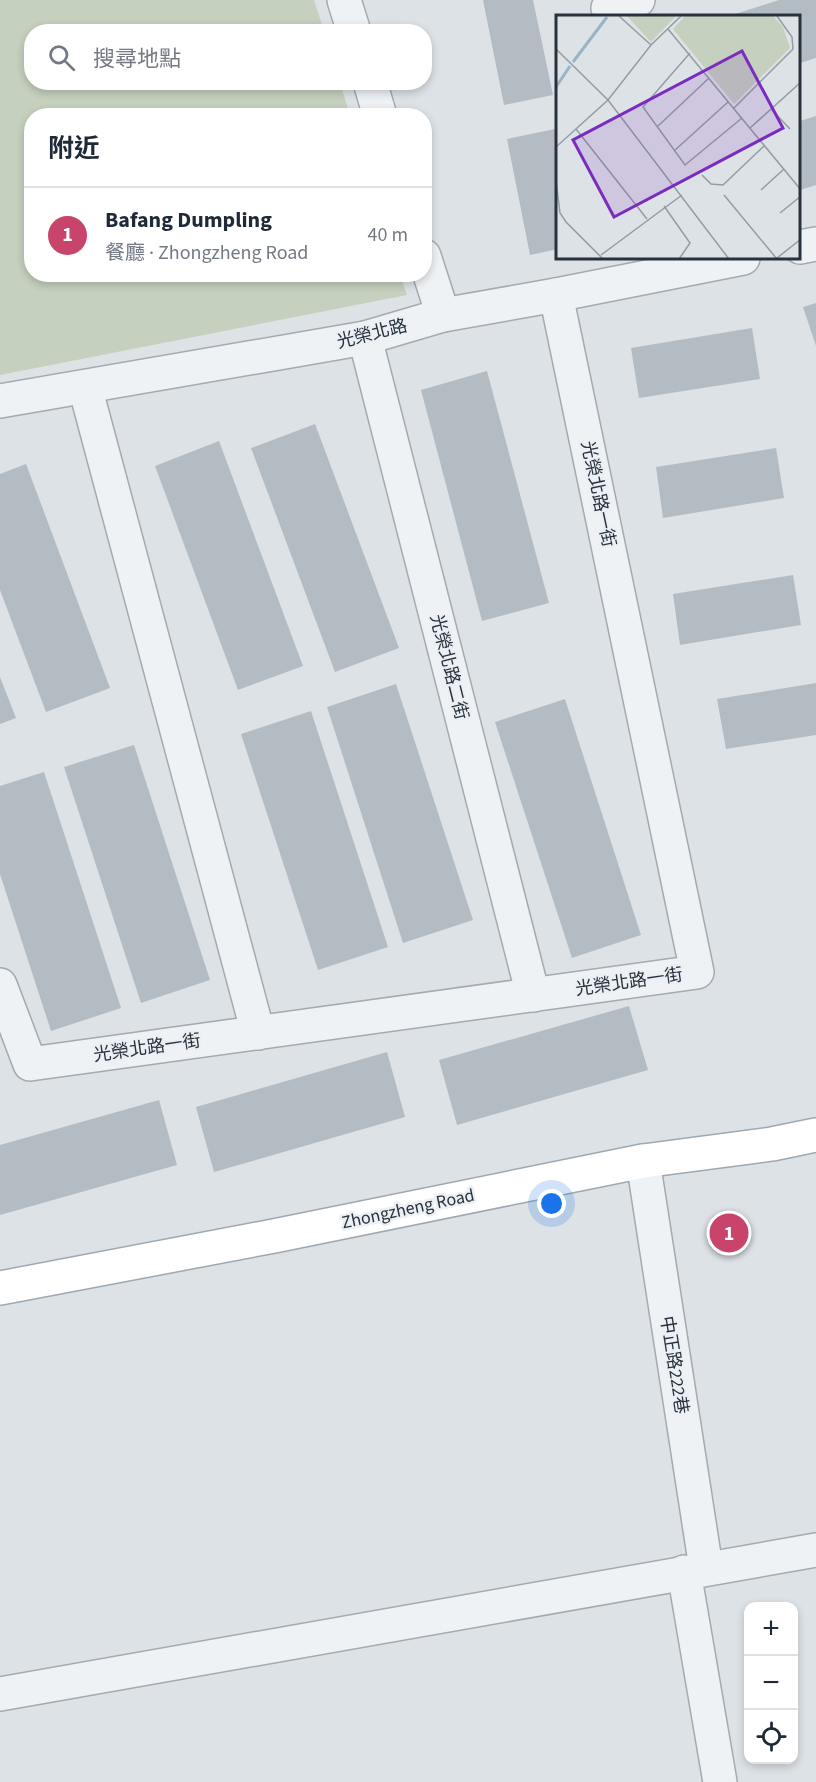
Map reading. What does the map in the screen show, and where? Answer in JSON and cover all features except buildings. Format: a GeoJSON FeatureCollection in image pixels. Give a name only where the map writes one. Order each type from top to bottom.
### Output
{"type":"FeatureCollection","features":[{"type":"Feature","properties":{"kind":"main road","name":"Zhongzheng Road"},"geometry":{"type":"LineString","coordinates":[[0,1288],[286,1234],[642,1161],[772,1144],[816,1135]]}},
{"type":"Feature","properties":{"kind":"street"},"geometry":{"type":"LineString","coordinates":[[344,0],[352,24]]}},
{"type":"Feature","properties":{"kind":"street"},"geometry":{"type":"LineString","coordinates":[[372,90],[378,108]]}},
{"type":"Feature","properties":{"kind":"street"},"geometry":{"type":"LineString","coordinates":[[801,247],[816,244]]}},
{"type":"Feature","properties":{"kind":"street","name":"光榮北路"},"geometry":{"type":"LineString","coordinates":[[0,401],[365,338],[443,315],[556,295],[670,265],[722,260]]}},
{"type":"Feature","properties":{"kind":"street"},"geometry":{"type":"LineString","coordinates":[[432,281],[443,315]]}},
{"type":"Feature","properties":{"kind":"street","name":"光榮北路一街"},"geometry":{"type":"LineString","coordinates":[[0,985],[30,1064],[697,972],[556,295]]}},
{"type":"Feature","properties":{"kind":"street","name":"光榮北路二街"},"geometry":{"type":"LineString","coordinates":[[365,338],[533,995]]}},
{"type":"Feature","properties":{"kind":"street"},"geometry":{"type":"LineString","coordinates":[[84,387],[258,1033]]}},
{"type":"Feature","properties":{"kind":"street","name":"中正路222巷"},"geometry":{"type":"LineString","coordinates":[[642,1161],[720,1782]]}},
{"type":"Feature","properties":{"kind":"street"},"geometry":{"type":"LineString","coordinates":[[0,1694],[816,1550]]}},
{"type":"Feature","properties":{"kind":"green space"},"geometry":{"type":"Polygon","coordinates":[[[0,0],[314,0],[322,24],[24,24],[24,90],[342,90],[348,108],[24,108],[24,282],[402,282],[407,295],[0,375],[0,0]]]}},
{"type":"Feature","properties":{"kind":"place","name":"Bafang Dumpling"},"geometry":{"type":"Point","coordinates":[729,1233]}}]}
